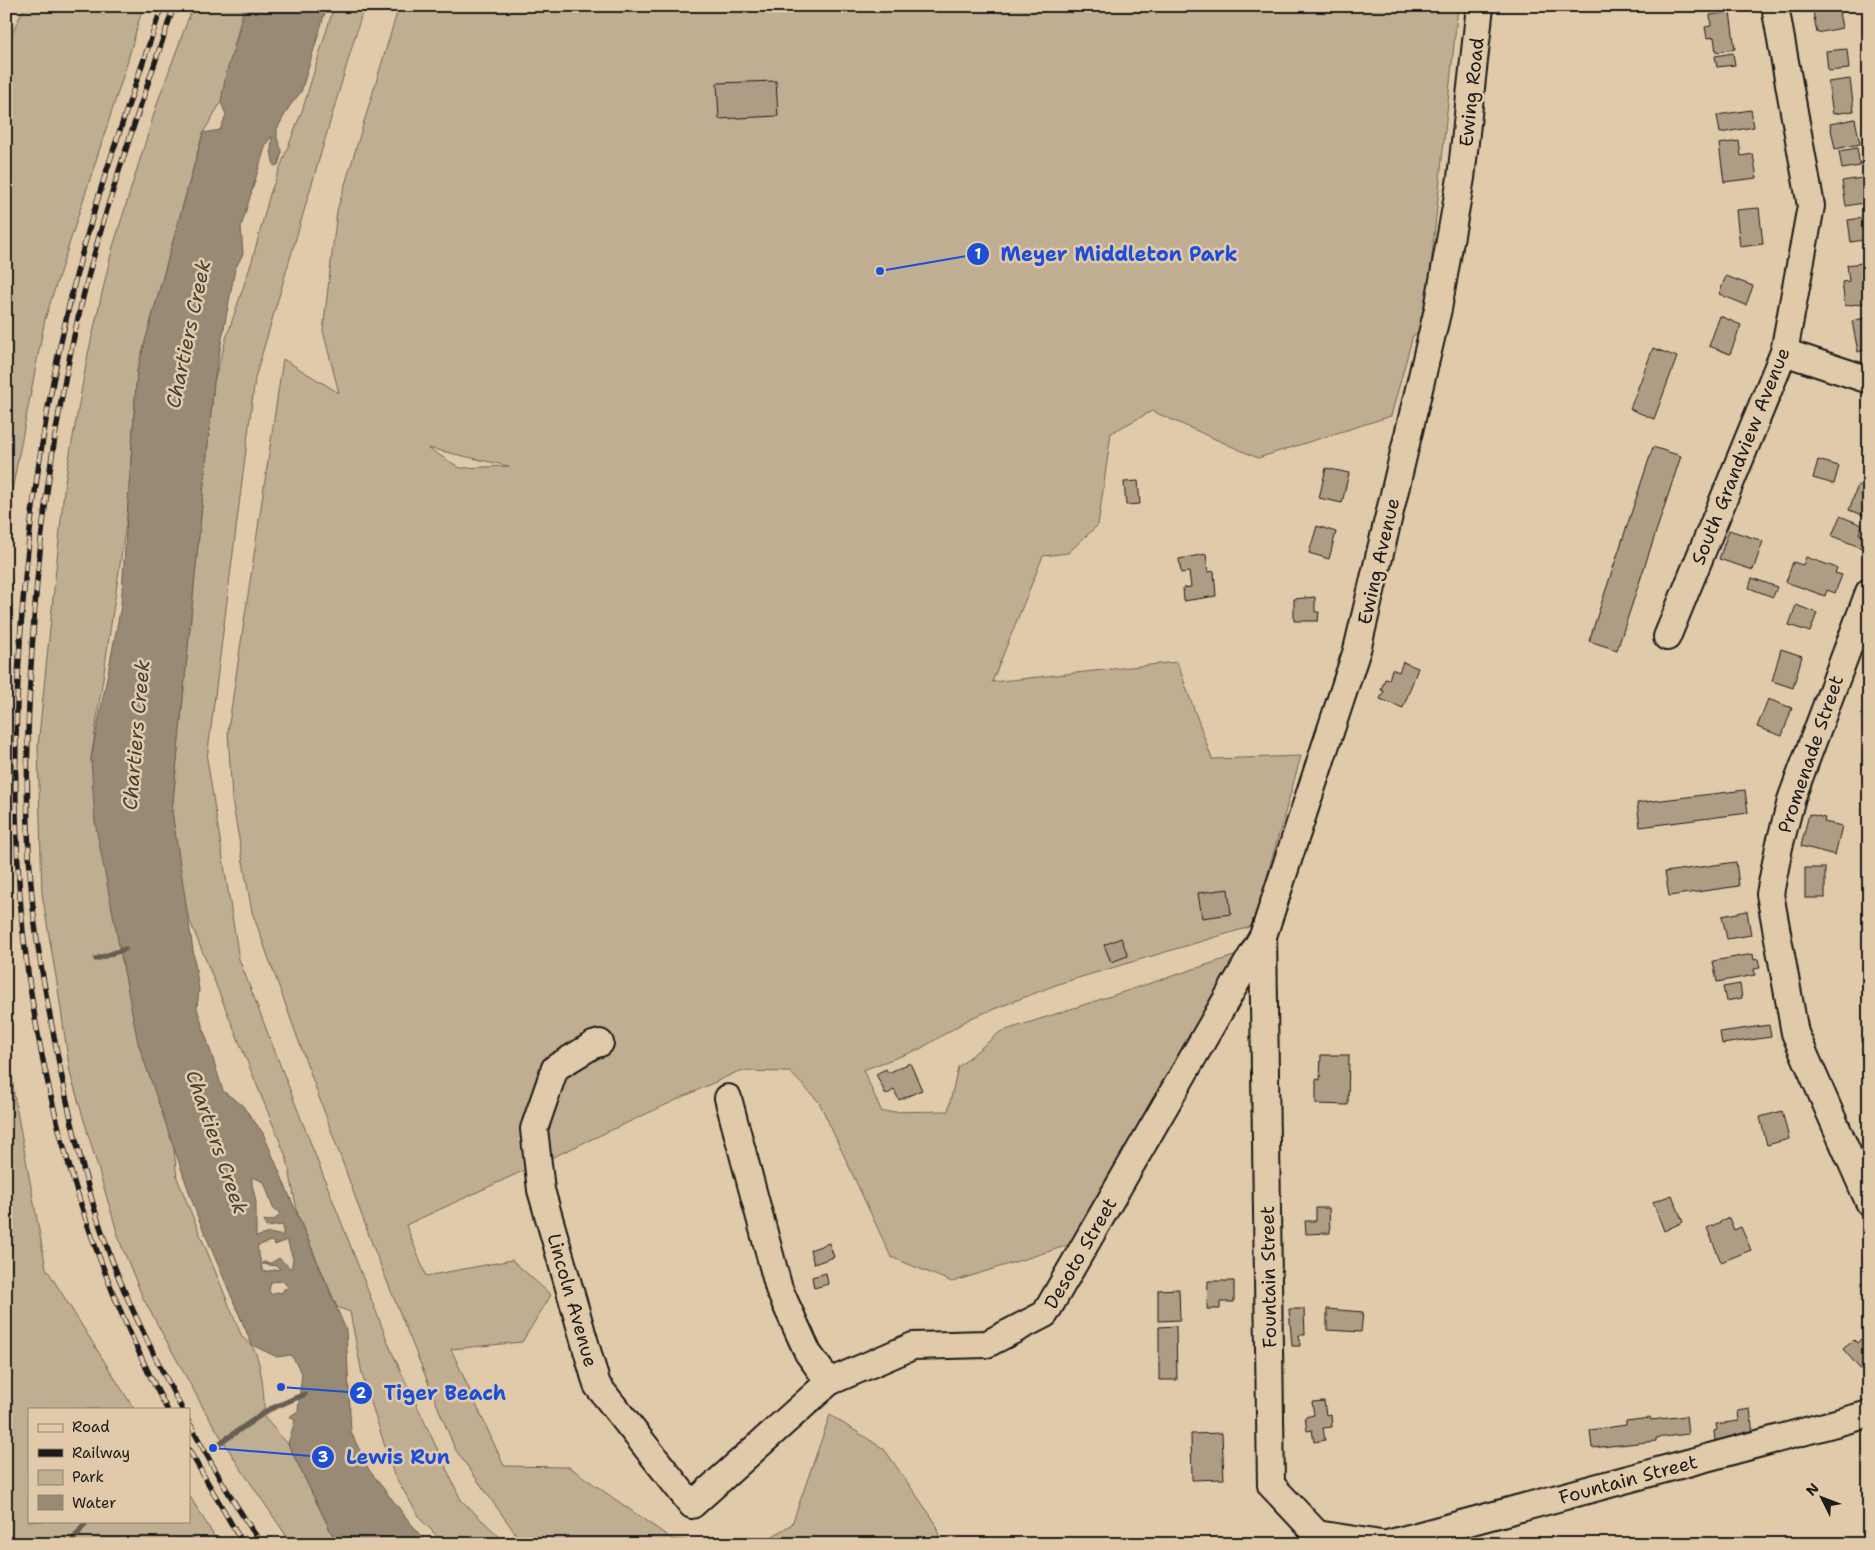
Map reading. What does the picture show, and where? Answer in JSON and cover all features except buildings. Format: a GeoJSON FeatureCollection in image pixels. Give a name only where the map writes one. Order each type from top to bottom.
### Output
{"type":"FeatureCollection","features":[{"type":"Feature","properties":{"kind":"street","name":"Ewing Road"},"geometry":{"type":"LineString","coordinates":[[1461,178],[1480,6]]}},
{"type":"Feature","properties":{"kind":"street","name":"South Grandview Avenue"},"geometry":{"type":"LineString","coordinates":[[1667,637],[1784,352],[1811,206],[1775,6]]}},
{"type":"Feature","properties":{"kind":"street","name":"Ewing Avenue"},"geometry":{"type":"LineString","coordinates":[[1262,936],[1357,650],[1438,309],[1461,178]]}},
{"type":"Feature","properties":{"kind":"street"},"geometry":{"type":"LineString","coordinates":[[1784,352],[1869,380]]}},
{"type":"Feature","properties":{"kind":"street","name":"Promenade Street"},"geometry":{"type":"LineString","coordinates":[[1869,592],[1792,797],[1779,847],[1770,894],[1795,1033],[1869,1202]]}},
{"type":"Feature","properties":{"kind":"street","name":"Desoto Street"},"geometry":{"type":"LineString","coordinates":[[692,1505],[829,1382],[913,1346],[987,1344],[1045,1314],[1262,936]]}},
{"type":"Feature","properties":{"kind":"street","name":"Fountain Street"},"geometry":{"type":"LineString","coordinates":[[1262,936],[1271,1485],[1316,1534],[1382,1544]]}},
{"type":"Feature","properties":{"kind":"street","name":"Lincoln Avenue"},"geometry":{"type":"LineString","coordinates":[[600,1043],[592,1045],[555,1068],[534,1129],[542,1190],[597,1385],[692,1505]]}},
{"type":"Feature","properties":{"kind":"street"},"geometry":{"type":"LineString","coordinates":[[728,1098],[779,1290],[808,1353],[829,1382]]}},
{"type":"Feature","properties":{"kind":"street","name":"Fountain Street"},"geometry":{"type":"LineString","coordinates":[[1387,1544],[1869,1414]]}},
{"type":"Feature","properties":{"kind":"green space"},"geometry":{"type":"Polygon","coordinates":[[[25,6],[143,6],[126,67],[45,319],[10,501],[6,544],[6,46],[25,6]]]}},
{"type":"Feature","properties":{"kind":"green space"},"geometry":{"type":"Polygon","coordinates":[[[193,6],[244,6],[221,102],[203,133],[137,371],[127,517],[91,759],[174,1149],[177,1178],[242,1337],[251,1345],[258,1359],[263,1391],[264,1417],[288,1444],[337,1544],[292,1544],[237,1463],[206,1413],[143,1298],[120,1242],[70,1073],[42,894],[38,746],[65,481],[88,354],[112,250],[159,98],[193,6]]]}},
{"type":"Feature","properties":{"kind":"green space"},"geometry":{"type":"Polygon","coordinates":[[[334,6],[364,6],[255,378],[207,759],[239,959],[391,1350],[461,1500],[507,1544],[445,1544],[422,1521],[394,1475],[362,1374],[350,1312],[337,1307],[298,1216],[287,1159],[185,909],[172,811],[214,382],[252,261],[270,194],[303,108],[334,6]]]}},
{"type":"Feature","properties":{"kind":"green space"},"geometry":{"type":"Polygon","coordinates":[[[399,6],[1458,6],[1424,332],[1413,335],[1391,416],[1258,458],[1152,411],[1111,433],[1098,525],[1068,553],[1043,556],[992,682],[1177,662],[1212,759],[1301,756],[1253,926],[1061,983],[971,1018],[920,1049],[863,1070],[882,1112],[948,1111],[958,1067],[1000,1032],[1240,954],[1072,1244],[952,1282],[891,1257],[819,1102],[790,1072],[739,1071],[406,1225],[426,1276],[512,1260],[551,1295],[522,1342],[451,1349],[504,1466],[569,1467],[672,1539],[725,1544],[523,1544],[455,1449],[374,1249],[252,912],[232,800],[228,730],[283,359],[339,393],[323,331],[337,211],[399,6]],[[428,448],[460,468],[509,466],[428,448]]]}},
{"type":"Feature","properties":{"kind":"green space"},"geometry":{"type":"Polygon","coordinates":[[[6,999],[14,1095],[46,1268],[133,1408],[28,1408],[28,1522],[190,1522],[190,1497],[219,1544],[6,1544],[6,999]]]}},
{"type":"Feature","properties":{"kind":"green space"},"geometry":{"type":"Polygon","coordinates":[[[830,1415],[884,1449],[935,1522],[941,1544],[760,1544],[792,1524],[830,1415]]]}},
{"type":"Feature","properties":{"kind":"water","name":"Chartiers Creek"},"geometry":{"type":"Polygon","coordinates":[[[246,6],[327,6],[301,92],[289,107],[277,129],[277,138],[282,152],[278,165],[274,166],[271,151],[272,136],[266,144],[241,227],[243,254],[235,269],[214,382],[172,811],[199,990],[197,1008],[223,1091],[242,1105],[263,1133],[346,1330],[351,1432],[369,1470],[427,1544],[337,1544],[288,1444],[295,1420],[289,1417],[298,1411],[302,1373],[291,1355],[277,1357],[252,1345],[197,1215],[138,1043],[95,822],[91,759],[121,606],[137,371],[203,133],[220,130],[226,115],[221,102],[226,74],[246,6]],[[252,1177],[256,1202],[256,1237],[269,1233],[283,1236],[283,1225],[266,1227],[264,1220],[273,1220],[280,1214],[273,1207],[264,1182],[252,1177]],[[287,1240],[275,1245],[271,1241],[257,1246],[263,1272],[280,1269],[277,1266],[262,1264],[263,1262],[271,1263],[279,1258],[291,1269],[293,1259],[287,1240]],[[283,1281],[271,1282],[269,1291],[272,1295],[277,1292],[282,1293],[284,1289],[289,1288],[283,1281]]]}},
{"type":"Feature","properties":{"kind":"waterway"},"geometry":{"type":"LineString","coordinates":[[96,959],[125,949]]}},
{"type":"Feature","properties":{"kind":"waterway"},"geometry":{"type":"LineString","coordinates":[[213,1448],[268,1410],[305,1394]]}},
{"type":"Feature","properties":{"kind":"waterway"},"geometry":{"type":"LineString","coordinates":[[70,1544],[86,1522]]}},
{"type":"Feature","properties":{"kind":"railway"},"geometry":{"type":"LineString","coordinates":[[162,6],[90,224],[71,297],[53,379],[33,503],[24,585],[16,741],[16,818],[23,932],[31,993],[42,1055],[56,1116],[72,1177],[114,1296],[139,1354],[166,1408]]}},
{"type":"Feature","properties":{"kind":"railway"},"geometry":{"type":"LineString","coordinates":[[174,6],[125,151],[92,260],[64,384],[56,428],[39,561],[30,684],[27,787],[31,891],[37,943],[60,1068],[80,1157],[92,1201],[122,1286],[181,1408]]}},
{"type":"Feature","properties":{"kind":"railway"},"geometry":{"type":"LineString","coordinates":[[190,1424],[223,1484],[262,1544]]}},
{"type":"Feature","properties":{"kind":"railway"},"geometry":{"type":"LineString","coordinates":[[190,1452],[243,1544]]}},
{"type":"Feature","properties":{"kind":"place","name":"Meyer Middleton Park"},"geometry":{"type":"Point","coordinates":[880,271]}},
{"type":"Feature","properties":{"kind":"place","name":"Tiger Beach"},"geometry":{"type":"Point","coordinates":[281,1387]}},
{"type":"Feature","properties":{"kind":"place","name":"Lewis Run"},"geometry":{"type":"Point","coordinates":[213,1448]}}]}
